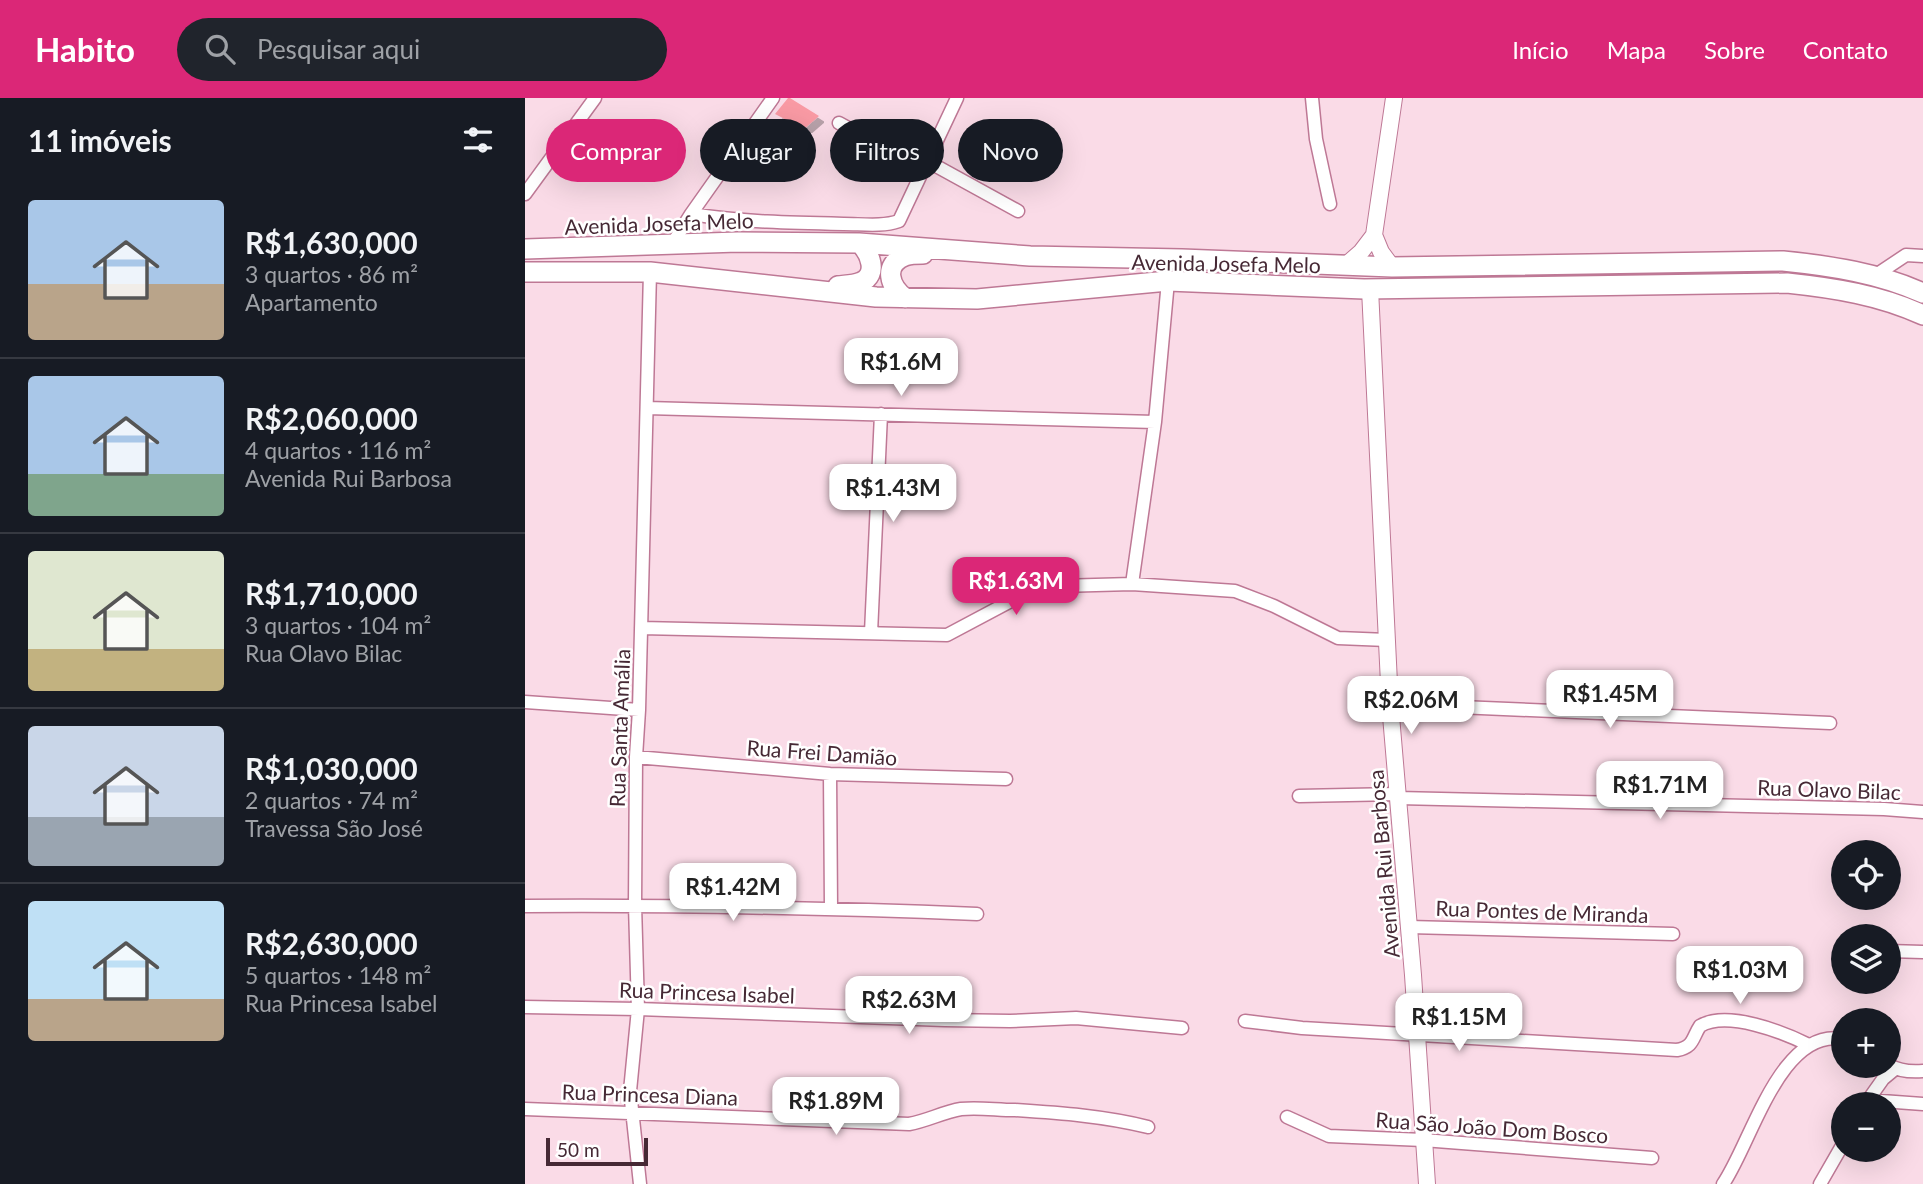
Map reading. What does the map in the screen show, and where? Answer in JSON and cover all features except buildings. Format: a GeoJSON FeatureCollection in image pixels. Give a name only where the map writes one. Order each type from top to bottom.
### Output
{"type":"FeatureCollection","features":[{"type":"Feature","properties":{"kind":"main road","name":"Avenida Josefa Melo"},"geometry":{"type":"LineString","coordinates":[[525,249],[671,246],[821,233],[859,243],[1030,256],[1182,259],[1345,267],[1783,261],[1834,266],[1876,275],[1923,293]]}},
{"type":"Feature","properties":{"kind":"main road"},"geometry":{"type":"LineString","coordinates":[[809,290],[860,283],[868,278],[871,272],[870,256],[859,243]]}},
{"type":"Feature","properties":{"kind":"main road"},"geometry":{"type":"LineString","coordinates":[[905,298],[891,280],[891,267],[896,261],[910,255],[952,250]]}},
{"type":"Feature","properties":{"kind":"main road","name":"Avenida Josefa Melo"},"geometry":{"type":"LineString","coordinates":[[525,272],[650,272],[905,298],[977,299],[1168,281],[1370,289],[1787,283],[1835,288],[1871,296],[1923,315]]}},
{"type":"Feature","properties":{"kind":"street"},"geometry":{"type":"LineString","coordinates":[[525,194],[595,98]]}},
{"type":"Feature","properties":{"kind":"street"},"geometry":{"type":"LineString","coordinates":[[671,246],[773,98]]}},
{"type":"Feature","properties":{"kind":"street"},"geometry":{"type":"LineString","coordinates":[[944,125],[957,98]]}},
{"type":"Feature","properties":{"kind":"street"},"geometry":{"type":"LineString","coordinates":[[1312,98],[1316,139],[1331,204]]}},
{"type":"Feature","properties":{"kind":"street"},"geometry":{"type":"LineString","coordinates":[[1345,267],[1365,249],[1374,235],[1395,98]]}},
{"type":"Feature","properties":{"kind":"street"},"geometry":{"type":"LineString","coordinates":[[944,174],[1018,211]]}},
{"type":"Feature","properties":{"kind":"street"},"geometry":{"type":"LineString","coordinates":[[691,214],[821,233],[896,222],[901,218],[917,182]]}},
{"type":"Feature","properties":{"kind":"street"},"geometry":{"type":"LineString","coordinates":[[1374,235],[1381,252],[1392,267]]}},
{"type":"Feature","properties":{"kind":"street"},"geometry":{"type":"LineString","coordinates":[[1876,275],[1923,244]]}},
{"type":"Feature","properties":{"kind":"street"},"geometry":{"type":"LineString","coordinates":[[1906,255],[1923,256]]}},
{"type":"Feature","properties":{"kind":"street","name":"Rua Santa Amália"},"geometry":{"type":"LineString","coordinates":[[640,1184],[630,1091],[638,1009],[635,905],[636,757],[642,628],[650,272]]}},
{"type":"Feature","properties":{"kind":"street"},"geometry":{"type":"LineString","coordinates":[[1132,583],[1154,422],[1168,281]]}},
{"type":"Feature","properties":{"kind":"street","name":"Avenida Rui Barbosa"},"geometry":{"type":"LineString","coordinates":[[1370,289],[1390,704],[1427,1184]]}},
{"type":"Feature","properties":{"kind":"street"},"geometry":{"type":"LineString","coordinates":[[647,408],[1154,422]]}},
{"type":"Feature","properties":{"kind":"street"},"geometry":{"type":"LineString","coordinates":[[871,633],[881,414]]}},
{"type":"Feature","properties":{"kind":"street"},"geometry":{"type":"LineString","coordinates":[[642,628],[947,635],[1024,594],[1059,586],[1132,583],[1235,591],[1274,606],[1338,638],[1387,640]]}},
{"type":"Feature","properties":{"kind":"street"},"geometry":{"type":"LineString","coordinates":[[525,702],[639,710]]}},
{"type":"Feature","properties":{"kind":"street"},"geometry":{"type":"LineString","coordinates":[[1390,704],[1830,723]]}},
{"type":"Feature","properties":{"kind":"street","name":"Rua Frei Damião"},"geometry":{"type":"LineString","coordinates":[[636,757],[830,774],[1006,779]]}},
{"type":"Feature","properties":{"kind":"street"},"geometry":{"type":"LineString","coordinates":[[830,774],[831,908]]}},
{"type":"Feature","properties":{"kind":"street","name":"Rua Olavo Bilac"},"geometry":{"type":"LineString","coordinates":[[1299,796],[1397,796],[1923,811]]}},
{"type":"Feature","properties":{"kind":"street"},"geometry":{"type":"LineString","coordinates":[[525,906],[831,908],[977,914]]}},
{"type":"Feature","properties":{"kind":"street","name":"Rua Pontes de Miranda"},"geometry":{"type":"LineString","coordinates":[[1409,927],[1673,934]]}},
{"type":"Feature","properties":{"kind":"street"},"geometry":{"type":"LineString","coordinates":[[1901,951],[1923,952]]}},
{"type":"Feature","properties":{"kind":"street","name":"Rua Princesa Isabel"},"geometry":{"type":"LineString","coordinates":[[525,1007],[958,1021],[1076,1018],[1182,1028]]}},
{"type":"Feature","properties":{"kind":"street"},"geometry":{"type":"LineString","coordinates":[[1245,1021],[1302,1028],[1677,1050],[1691,1044],[1700,1026],[1719,1020],[1765,1028],[1808,1045]]}},
{"type":"Feature","properties":{"kind":"street"},"geometry":{"type":"LineString","coordinates":[[1723,1184],[1787,1065],[1808,1045],[1831,1038]]}},
{"type":"Feature","properties":{"kind":"street"},"geometry":{"type":"LineString","coordinates":[[1901,1069],[1923,1071]]}},
{"type":"Feature","properties":{"kind":"street"},"geometry":{"type":"LineString","coordinates":[[1901,1103],[1923,1104]]}},
{"type":"Feature","properties":{"kind":"street","name":"Rua Princesa Diana"},"geometry":{"type":"LineString","coordinates":[[525,1109],[909,1124],[939,1114],[968,1109],[1052,1112],[1105,1118],[1148,1127]]}},
{"type":"Feature","properties":{"kind":"street","name":"Rua São João Dom Bosco"},"geometry":{"type":"LineString","coordinates":[[1287,1117],[1329,1136],[1423,1140],[1652,1158]]}},
{"type":"Feature","properties":{"kind":"street"},"geometry":{"type":"LineString","coordinates":[[1820,1184],[1833,1162]]}}]}
